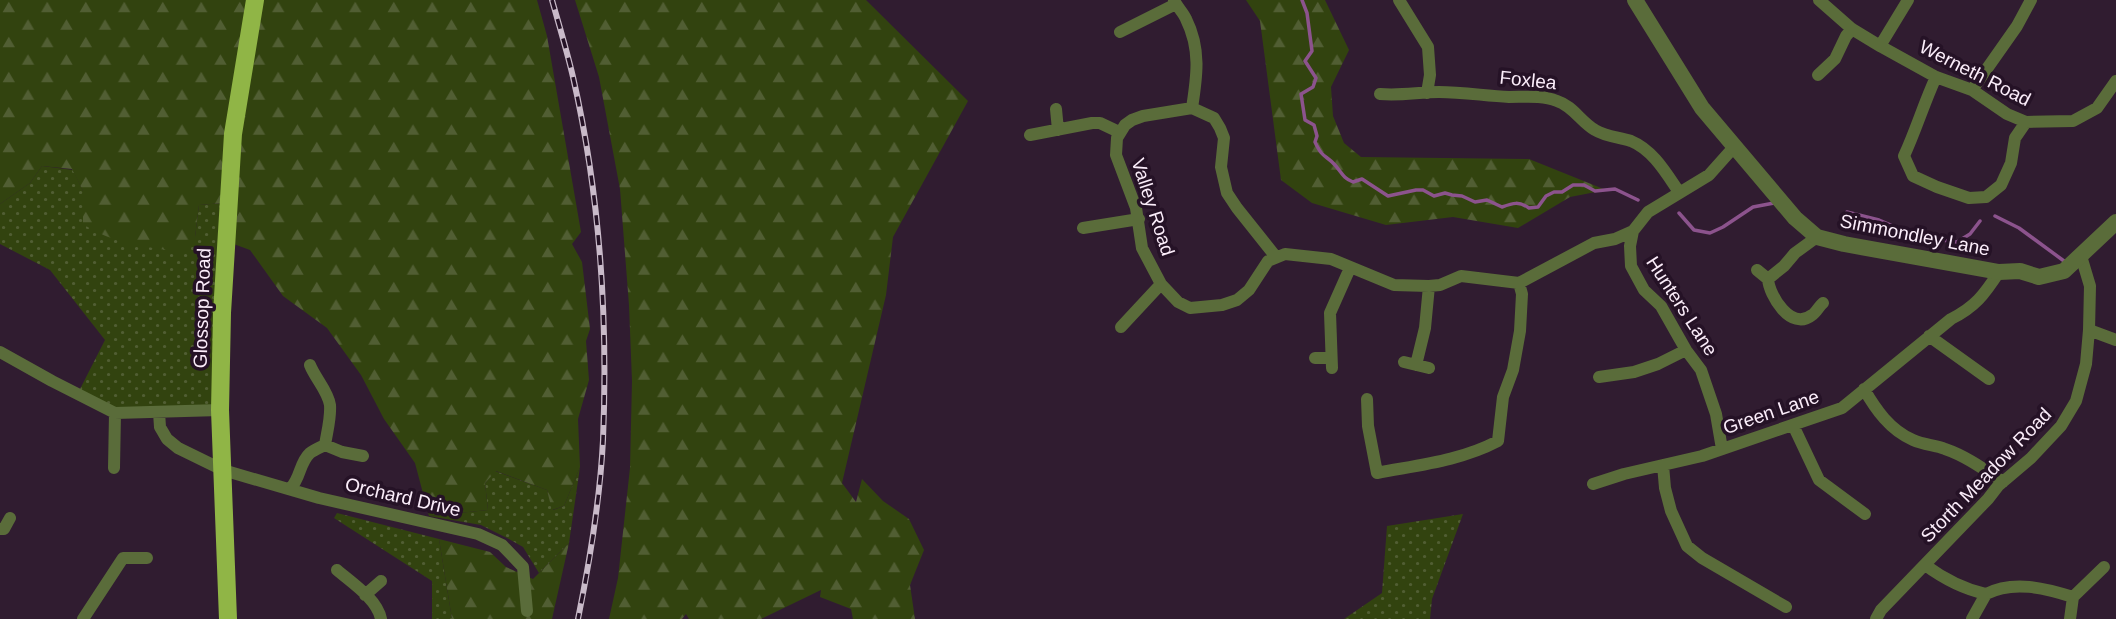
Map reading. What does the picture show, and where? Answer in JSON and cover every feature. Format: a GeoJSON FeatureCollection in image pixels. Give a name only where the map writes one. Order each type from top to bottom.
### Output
{"type":"FeatureCollection","features":[{"type":"Feature","properties":{"kind":"main road","name":"Glossop Road"},"geometry":{"type":"LineString","coordinates":[[229,619],[219,410],[222,313],[229,181],[240,87],[255,0]]}},
{"type":"Feature","properties":{"kind":"street"},"geometry":{"type":"LineString","coordinates":[[1399,0],[1428,47],[1430,75],[1427,93]]}},
{"type":"Feature","properties":{"kind":"street","name":"Simmondley Lane"},"geometry":{"type":"LineString","coordinates":[[1636,0],[1702,108],[1795,218],[1817,237],[1998,272],[2020,271],[2039,277],[2064,271],[2116,222]]}},
{"type":"Feature","properties":{"kind":"street","name":"Werneth Road"},"geometry":{"type":"LineString","coordinates":[[1819,0],[1852,29],[1880,46],[1936,76],[1972,90],[2007,114],[2026,122],[2073,121],[2097,108],[2116,81]]}},
{"type":"Feature","properties":{"kind":"street"},"geometry":{"type":"LineString","coordinates":[[1880,46],[1908,0]]}},
{"type":"Feature","properties":{"kind":"street"},"geometry":{"type":"LineString","coordinates":[[1972,90],[2017,26],[2031,0]]}},
{"type":"Feature","properties":{"kind":"street"},"geometry":{"type":"LineString","coordinates":[[1120,32],[1175,2],[1185,15],[1194,36],[1198,59],[1192,108]]}},
{"type":"Feature","properties":{"kind":"street"},"geometry":{"type":"LineString","coordinates":[[1818,75],[1835,60],[1852,29]]}},
{"type":"Feature","properties":{"kind":"street"},"geometry":{"type":"LineString","coordinates":[[1936,76],[1904,156],[1913,176],[1969,198],[1986,197],[2001,186],[2011,163],[2015,138],[2026,122]]}},
{"type":"Feature","properties":{"kind":"street","name":"Foxlea"},"geometry":{"type":"LineString","coordinates":[[1380,94],[1542,97],[1558,101],[1594,129],[1632,142],[1653,156],[1678,192]]}},
{"type":"Feature","properties":{"kind":"street"},"geometry":{"type":"LineString","coordinates":[[1030,135],[1092,123],[1119,132],[1132,120],[1192,108],[1214,118],[1220,128],[1224,138],[1220,167],[1227,193],[1276,257],[1292,253],[1310,255],[1331,259],[1394,285],[1429,286],[1440,285],[1461,276],[1520,282],[1594,243],[1633,232],[1648,212],[1709,174],[1734,147]]}},
{"type":"Feature","properties":{"kind":"street"},"geometry":{"type":"LineString","coordinates":[[1056,109],[1058,130]]}},
{"type":"Feature","properties":{"kind":"street","name":"Valley Road"},"geometry":{"type":"LineString","coordinates":[[1119,132],[1116,138],[1116,155],[1139,219],[1142,248],[1161,284],[1178,302],[1190,307],[1222,305],[1237,300],[1249,290],[1268,261],[1276,257]]}},
{"type":"Feature","properties":{"kind":"street"},"geometry":{"type":"LineString","coordinates":[[1083,228],[1139,219]]}},
{"type":"Feature","properties":{"kind":"street","name":"Hunters Lane"},"geometry":{"type":"LineString","coordinates":[[1633,232],[1630,246],[1631,266],[1644,290],[1661,306],[1686,350],[1701,370],[1716,414],[1722,449]]}},
{"type":"Feature","properties":{"kind":"street"},"geometry":{"type":"LineString","coordinates":[[1817,237],[1795,253],[1769,279],[1769,286],[1779,305],[1793,318],[1812,316],[1823,303]]}},
{"type":"Feature","properties":{"kind":"street","name":"Storth Meadow Road"},"geometry":{"type":"LineString","coordinates":[[1876,619],[2003,482],[2031,458],[2069,415],[2077,401],[2086,364],[2089,330],[2090,286],[2081,256]]}},
{"type":"Feature","properties":{"kind":"street"},"geometry":{"type":"LineString","coordinates":[[1315,358],[1331,363],[1331,313],[1350,268]]}},
{"type":"Feature","properties":{"kind":"street"},"geometry":{"type":"LineString","coordinates":[[1757,270],[1769,279]]}},
{"type":"Feature","properties":{"kind":"street","name":"Green Lane"},"geometry":{"type":"LineString","coordinates":[[1592,484],[1702,456],[1842,408],[1929,336],[1970,309],[1986,292],[1998,272]]}},
{"type":"Feature","properties":{"kind":"street"},"geometry":{"type":"LineString","coordinates":[[1367,399],[1368,426],[1377,472],[1455,458],[1498,441],[1503,397],[1513,370],[1520,331],[1520,282]]}},
{"type":"Feature","properties":{"kind":"street"},"geometry":{"type":"LineString","coordinates":[[1121,327],[1161,284]]}},
{"type":"Feature","properties":{"kind":"street"},"geometry":{"type":"LineString","coordinates":[[1417,365],[1425,328],[1429,286]]}},
{"type":"Feature","properties":{"kind":"street"},"geometry":{"type":"LineString","coordinates":[[2089,330],[2116,340]]}},
{"type":"Feature","properties":{"kind":"street"},"geometry":{"type":"LineString","coordinates":[[1929,336],[1989,379]]}},
{"type":"Feature","properties":{"kind":"street"},"geometry":{"type":"LineString","coordinates":[[1598,377],[1634,372],[1686,350]]}},
{"type":"Feature","properties":{"kind":"street"},"geometry":{"type":"LineString","coordinates":[[0,352],[115,413],[219,410]]}},
{"type":"Feature","properties":{"kind":"street"},"geometry":{"type":"LineString","coordinates":[[310,365],[314,378],[330,404],[325,445]]}},
{"type":"Feature","properties":{"kind":"street"},"geometry":{"type":"LineString","coordinates":[[1864,389],[1874,406],[1893,428],[1912,440],[1945,448],[2003,482]]}},
{"type":"Feature","properties":{"kind":"street","name":"Orchard Drive"},"geometry":{"type":"LineString","coordinates":[[159,412],[160,426],[167,439],[178,449],[223,470],[319,498],[478,534],[502,545],[523,566],[527,611]]}},
{"type":"Feature","properties":{"kind":"street"},"geometry":{"type":"LineString","coordinates":[[114,468],[115,413]]}},
{"type":"Feature","properties":{"kind":"street"},"geometry":{"type":"LineString","coordinates":[[1793,425],[1819,480],[1865,514]]}},
{"type":"Feature","properties":{"kind":"street"},"geometry":{"type":"LineString","coordinates":[[325,445],[363,456]]}},
{"type":"Feature","properties":{"kind":"street"},"geometry":{"type":"LineString","coordinates":[[290,489],[297,482],[303,463],[310,453],[325,445]]}},
{"type":"Feature","properties":{"kind":"street"},"geometry":{"type":"LineString","coordinates":[[1662,465],[1671,512],[1687,546],[1702,558],[1786,607]]}},
{"type":"Feature","properties":{"kind":"street"},"geometry":{"type":"LineString","coordinates":[[0,529],[4,529],[9,518]]}},
{"type":"Feature","properties":{"kind":"street"},"geometry":{"type":"LineString","coordinates":[[83,619],[123,558],[147,558]]}},
{"type":"Feature","properties":{"kind":"street"},"geometry":{"type":"LineString","coordinates":[[1925,565],[1946,580],[1986,594]]}},
{"type":"Feature","properties":{"kind":"street"},"geometry":{"type":"LineString","coordinates":[[2070,619],[2073,597],[2104,567]]}},
{"type":"Feature","properties":{"kind":"street"},"geometry":{"type":"LineString","coordinates":[[337,570],[365,595],[378,610],[381,619]]}},
{"type":"Feature","properties":{"kind":"street"},"geometry":{"type":"LineString","coordinates":[[365,595],[381,580]]}},
{"type":"Feature","properties":{"kind":"street"},"geometry":{"type":"LineString","coordinates":[[1972,619],[1986,594],[1999,587],[2044,588],[2073,597]]}},
{"type":"Feature","properties":{"kind":"green space"},"geometry":{"type":"Polygon","coordinates":[[[0,0],[537,0],[547,36],[581,232],[572,244],[582,262],[590,329],[586,341],[589,380],[578,419],[580,467],[564,506],[552,510],[547,490],[496,471],[485,483],[488,510],[429,516],[415,463],[384,419],[361,375],[327,328],[283,296],[250,250],[231,243],[223,203],[199,205],[195,237],[181,252],[118,240],[83,224],[83,191],[72,169],[42,166],[30,183],[0,204],[0,0]]]}},
{"type":"Feature","properties":{"kind":"green space"},"geometry":{"type":"Polygon","coordinates":[[[575,0],[866,0],[968,101],[893,237],[886,295],[842,483],[856,502],[862,479],[883,501],[909,519],[924,550],[910,585],[915,619],[853,619],[851,609],[820,597],[821,590],[761,619],[689,619],[686,614],[682,619],[609,619],[618,578],[630,468],[632,381],[629,305],[620,189],[599,77],[575,0]]]}},
{"type":"Feature","properties":{"kind":"green space"},"geometry":{"type":"Polygon","coordinates":[[[1246,0],[1325,0],[1349,50],[1331,87],[1333,116],[1344,143],[1361,157],[1529,159],[1606,190],[1570,197],[1518,228],[1453,217],[1386,225],[1312,203],[1281,180],[1260,21],[1246,0]]]}},
{"type":"Feature","properties":{"kind":"green space"},"geometry":{"type":"Polygon","coordinates":[[[42,166],[73,170],[83,191],[84,224],[195,237],[199,205],[223,203],[216,408],[115,410],[79,391],[105,340],[50,270],[0,244],[0,204],[30,183],[42,166]]]}},
{"type":"Feature","properties":{"kind":"green space"},"geometry":{"type":"Polygon","coordinates":[[[580,467],[569,543],[539,573],[523,547],[507,538],[481,525],[429,516],[488,510],[485,483],[495,471],[547,490],[553,510],[564,506],[580,467]]]}},
{"type":"Feature","properties":{"kind":"green space"},"geometry":{"type":"Polygon","coordinates":[[[337,513],[439,539],[452,619],[432,619],[432,581],[334,518],[337,513]]]}},
{"type":"Feature","properties":{"kind":"green space"},"geometry":{"type":"Polygon","coordinates":[[[1463,514],[1432,599],[1430,619],[1344,619],[1382,593],[1387,526],[1463,514]]]}},
{"type":"Feature","properties":{"kind":"green space"},"geometry":{"type":"Polygon","coordinates":[[[439,539],[490,552],[506,567],[533,579],[569,543],[552,619],[452,619],[439,539]]]}},
{"type":"Feature","properties":{"kind":"waterway"},"geometry":{"type":"LineString","coordinates":[[1302,0],[1307,13],[1312,51],[1305,61],[1316,78],[1313,87],[1301,94],[1305,120],[1314,125],[1317,136],[1315,142],[1320,151],[1353,182],[1362,179],[1388,196],[1423,190],[1434,196],[1445,193],[1475,202],[1487,200],[1502,207],[1516,203],[1529,208],[1538,207],[1546,196],[1562,192],[1573,185],[1584,185],[1595,191],[1615,189],[1638,200]]}},
{"type":"Feature","properties":{"kind":"waterway"},"geometry":{"type":"LineString","coordinates":[[1679,213],[1694,230],[1710,233],[1753,207],[1774,203]]}},
{"type":"Feature","properties":{"kind":"waterway"},"geometry":{"type":"LineString","coordinates":[[1847,212],[1879,220],[1919,237],[1957,242],[1970,234],[1980,221]]}},
{"type":"Feature","properties":{"kind":"waterway"},"geometry":{"type":"LineString","coordinates":[[1995,216],[2019,228],[2064,261]]}},
{"type":"Feature","properties":{"kind":"railway"},"geometry":{"type":"LineString","coordinates":[[552,0],[571,67],[590,167],[603,304],[602,462],[594,530],[578,619]]}}]}
